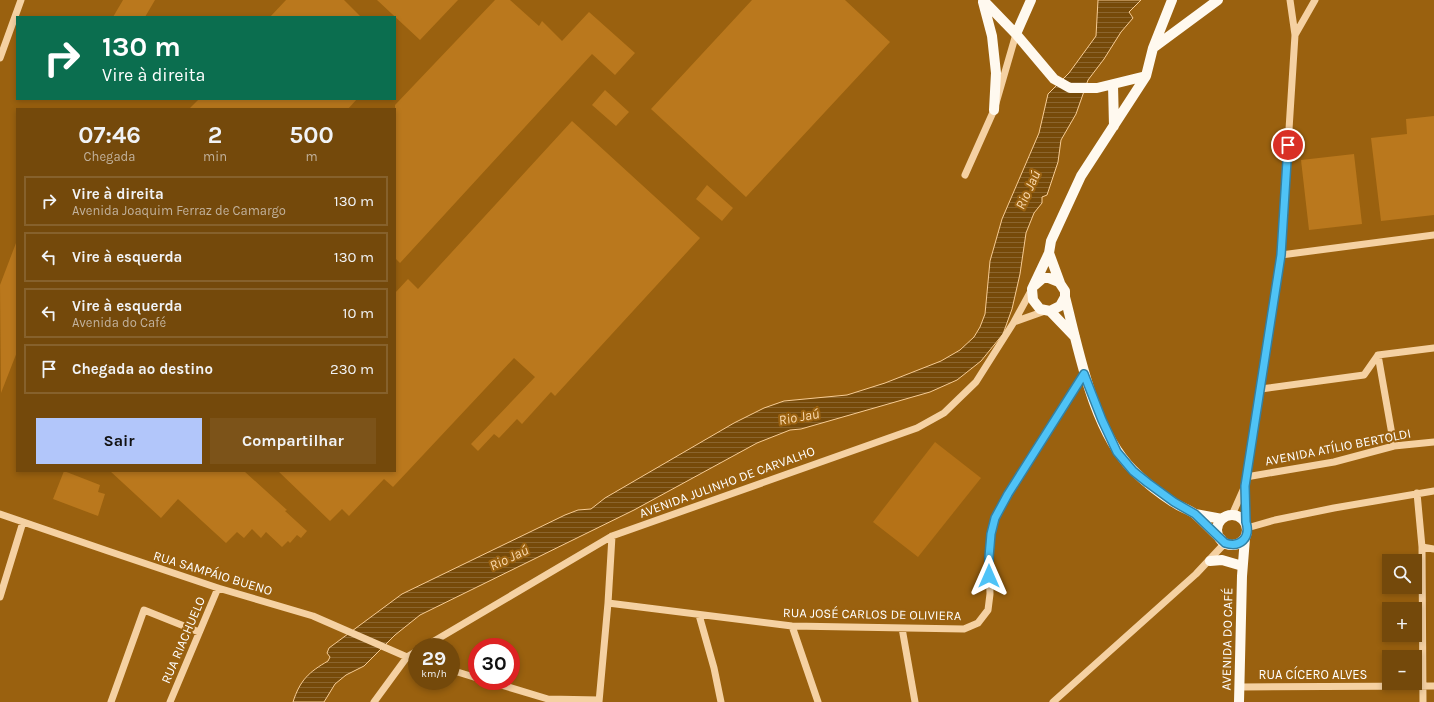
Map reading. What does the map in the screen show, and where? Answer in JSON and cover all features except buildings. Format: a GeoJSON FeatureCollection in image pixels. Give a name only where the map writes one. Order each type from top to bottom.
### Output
{"type":"FeatureCollection","features":[{"type":"Feature","properties":{"kind":"main road"},"geometry":{"type":"LineString","coordinates":[[983,0],[1026,45],[1054,79],[1070,88],[1097,88],[1146,76]]}},
{"type":"Feature","properties":{"kind":"main road"},"geometry":{"type":"LineString","coordinates":[[983,0],[992,36],[996,73],[994,110]]}},
{"type":"Feature","properties":{"kind":"main road"},"geometry":{"type":"LineString","coordinates":[[1016,34],[1031,0]]}},
{"type":"Feature","properties":{"kind":"main road","name":"AVENIDA JULINHO DE CARVALHO"},"geometry":{"type":"LineString","coordinates":[[1034,287],[1049,253],[1051,240],[1081,176],[1146,76],[1153,48],[1169,11],[1172,0]]}},
{"type":"Feature","properties":{"kind":"main road"},"geometry":{"type":"LineString","coordinates":[[1153,48],[1218,0]]}},
{"type":"Feature","properties":{"kind":"main road"},"geometry":{"type":"LineString","coordinates":[[1113,85],[1114,126]]}},
{"type":"Feature","properties":{"kind":"main road","name":"AVENIDA JULINHO DE CARVALHO"},"geometry":{"type":"LineString","coordinates":[[1049,253],[1060,283],[1065,291],[1065,297],[1084,374],[1102,420],[1117,452],[1133,471],[1148,483],[1174,502],[1195,514]]}},
{"type":"Feature","properties":{"kind":"main road"},"geometry":{"type":"LineString","coordinates":[[1060,283],[1054,279],[1044,278],[1034,287],[1033,300],[1036,305],[1048,311],[1075,337]]}},
{"type":"Feature","properties":{"kind":"main road"},"geometry":{"type":"LineString","coordinates":[[1048,311],[1060,306],[1065,297]]}},
{"type":"Feature","properties":{"kind":"main road"},"geometry":{"type":"LineString","coordinates":[[1195,514],[1222,519]]}},
{"type":"Feature","properties":{"kind":"main road"},"geometry":{"type":"LineString","coordinates":[[1195,514],[1223,541],[1230,545],[1236,544],[1245,538],[1247,533],[1246,525],[1242,518],[1232,515],[1226,516],[1222,519],[1218,529],[1218,535],[1223,541]]}},
{"type":"Feature","properties":{"kind":"main road","name":"AVENIDA DO CAFÉ"},"geometry":{"type":"LineString","coordinates":[[1239,702],[1242,576],[1245,538]]}},
{"type":"Feature","properties":{"kind":"main road","name":"AVENIDA DO CAFÉ"},"geometry":{"type":"LineString","coordinates":[[1236,544],[1242,576]]}},
{"type":"Feature","properties":{"kind":"main road"},"geometry":{"type":"LineString","coordinates":[[1210,560],[1222,560],[1239,565]]}},
{"type":"Feature","properties":{"kind":"street"},"geometry":{"type":"LineString","coordinates":[[0,58],[21,0]]}},
{"type":"Feature","properties":{"kind":"street"},"geometry":{"type":"LineString","coordinates":[[1290,0],[1295,35],[1281,255],[1246,477],[1246,525],[1434,491]]}},
{"type":"Feature","properties":{"kind":"street"},"geometry":{"type":"LineString","coordinates":[[1295,35],[1315,0]]}},
{"type":"Feature","properties":{"kind":"street"},"geometry":{"type":"LineString","coordinates":[[965,175],[994,110],[1016,34]]}},
{"type":"Feature","properties":{"kind":"street"},"geometry":{"type":"LineString","coordinates":[[1281,255],[1434,235]]}},
{"type":"Feature","properties":{"kind":"street","name":"AVENIDA JULINHO DE CARVALHO"},"geometry":{"type":"LineString","coordinates":[[439,638],[612,536],[917,428],[944,413],[976,382],[1034,287]]}},
{"type":"Feature","properties":{"kind":"street"},"geometry":{"type":"LineString","coordinates":[[1014,322],[1048,311]]}},
{"type":"Feature","properties":{"kind":"street"},"geometry":{"type":"LineString","coordinates":[[1261,389],[1364,375],[1378,355],[1434,348]]}},
{"type":"Feature","properties":{"kind":"street"},"geometry":{"type":"LineString","coordinates":[[1378,355],[1394,446]]}},
{"type":"Feature","properties":{"kind":"street","name":"RUA JOSÉ CARLOS DE OLIVIERA"},"geometry":{"type":"LineString","coordinates":[[608,603],[792,626],[964,629],[978,623],[988,610],[990,594],[989,557],[991,534],[995,518],[1008,494],[1084,374]]}},
{"type":"Feature","properties":{"kind":"street","name":"AVENIDA ATÍLIO BERTOLDI"},"geometry":{"type":"LineString","coordinates":[[1246,477],[1334,462],[1394,446],[1434,442]]}},
{"type":"Feature","properties":{"kind":"street"},"geometry":{"type":"LineString","coordinates":[[1232,515],[1245,486]]}},
{"type":"Feature","properties":{"kind":"street"},"geometry":{"type":"LineString","coordinates":[[1417,493],[1422,547],[1423,702]]}},
{"type":"Feature","properties":{"kind":"street","name":"RUA SAMPÁIO BUENO"},"geometry":{"type":"LineString","coordinates":[[0,514],[218,588],[313,616],[407,657]]}},
{"type":"Feature","properties":{"kind":"street"},"geometry":{"type":"LineString","coordinates":[[0,597],[23,522]]}},
{"type":"Feature","properties":{"kind":"street"},"geometry":{"type":"LineString","coordinates":[[518,690],[548,699],[599,701],[608,603],[612,536]]}},
{"type":"Feature","properties":{"kind":"street"},"geometry":{"type":"LineString","coordinates":[[1053,702],[1196,574],[1210,560],[1223,541]]}},
{"type":"Feature","properties":{"kind":"street"},"geometry":{"type":"LineString","coordinates":[[1422,547],[1434,549]]}},
{"type":"Feature","properties":{"kind":"street","name":"RUA RIACHUELO"},"geometry":{"type":"LineString","coordinates":[[170,702],[218,588]]}},
{"type":"Feature","properties":{"kind":"street"},"geometry":{"type":"LineString","coordinates":[[111,702],[144,610],[199,632]]}},
{"type":"Feature","properties":{"kind":"street"},"geometry":{"type":"LineString","coordinates":[[699,615],[714,668],[721,702]]}},
{"type":"Feature","properties":{"kind":"street"},"geometry":{"type":"LineString","coordinates":[[792,626],[818,702]]}},
{"type":"Feature","properties":{"kind":"street"},"geometry":{"type":"LineString","coordinates":[[902,628],[915,702]]}},
{"type":"Feature","properties":{"kind":"street"},"geometry":{"type":"LineString","coordinates":[[374,702],[407,657]]}},
{"type":"Feature","properties":{"kind":"street","name":"RUA CÍCERO ALVES"},"geometry":{"type":"LineString","coordinates":[[1240,687],[1434,686]]}},
{"type":"Feature","properties":{"kind":"shaded area"},"geometry":{"type":"Polygon","coordinates":[[[935,442],[981,478],[918,557],[873,522],[935,442]]]}},
{"type":"Feature","properties":{"kind":"water","name":"Rio Jaú"},"geometry":{"type":"Polygon","coordinates":[[[1098,0],[1141,0],[1129,12],[1133,18],[1121,32],[1104,59],[1088,80],[1076,114],[1061,140],[1058,162],[1047,195],[1042,197],[1042,203],[1034,213],[1026,233],[1020,274],[1012,309],[1003,334],[981,361],[957,380],[930,392],[801,429],[790,430],[757,443],[634,510],[420,615],[395,635],[364,666],[346,675],[335,684],[324,702],[293,702],[302,682],[306,677],[328,661],[330,657],[327,653],[329,648],[402,594],[565,515],[578,510],[591,509],[605,498],[734,423],[764,408],[784,401],[847,395],[885,383],[941,361],[960,350],[974,337],[985,314],[990,261],[1002,219],[1039,133],[1048,94],[1069,73],[1096,36],[1098,0]]]}},
{"type":"Feature","properties":{"kind":"route"},"geometry":{"type":"LineString","coordinates":[[989,576],[991,534],[995,518],[1008,494],[1084,374],[1102,420],[1117,452],[1133,471],[1174,502],[1195,514],[1225,543],[1230,545],[1236,544],[1245,538],[1247,533],[1245,486],[1281,255],[1288,145]]}}]}
